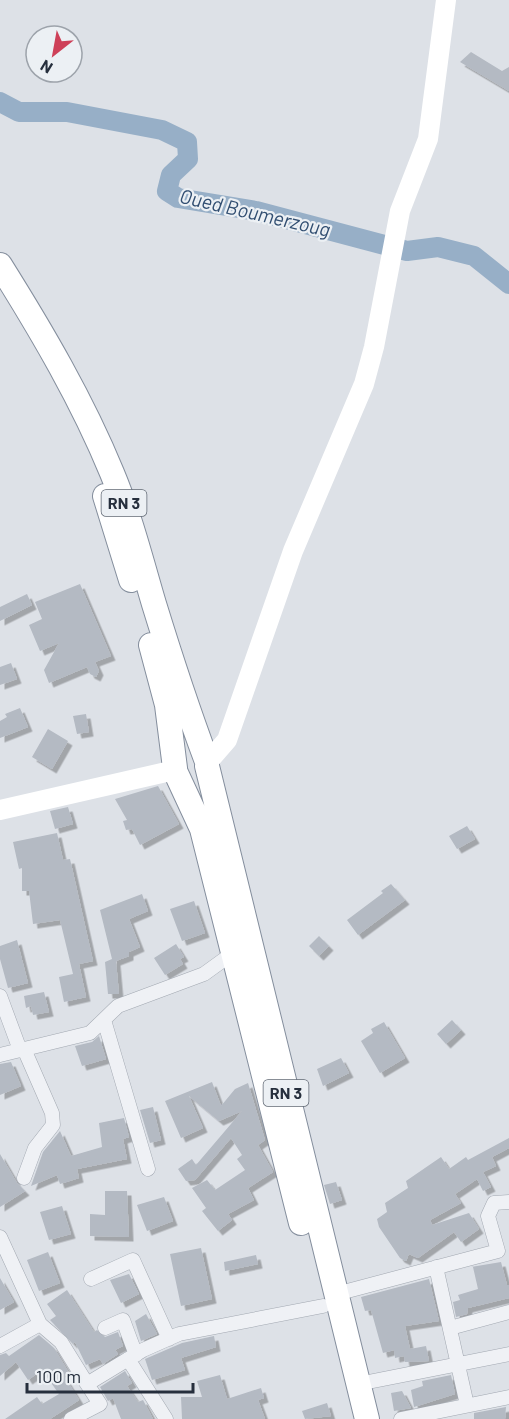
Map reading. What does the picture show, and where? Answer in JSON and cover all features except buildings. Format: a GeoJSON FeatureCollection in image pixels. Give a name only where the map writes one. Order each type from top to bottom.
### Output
{"type":"FeatureCollection","features":[{"type":"Feature","properties":{"kind":"highway","name":"RN 3"},"geometry":{"type":"LineString","coordinates":[[0,265],[38,325],[76,394],[112,473],[133,528],[185,703],[207,763],[330,1300],[354,1419]]}},
{"type":"Feature","properties":{"kind":"highway","name":"RN 3"},"geometry":{"type":"LineString","coordinates":[[0,295],[46,370],[98,474],[145,625],[167,705],[175,770],[202,829],[233,953],[330,1300],[367,1419]]}},
{"type":"Feature","properties":{"kind":"highway"},"geometry":{"type":"LineString","coordinates":[[175,770],[178,757],[187,751],[199,753],[207,763]]}},
{"type":"Feature","properties":{"kind":"street"},"geometry":{"type":"LineString","coordinates":[[207,763],[227,740],[293,550],[364,384],[374,347],[400,211],[428,139],[446,0]]}},
{"type":"Feature","properties":{"kind":"street"},"geometry":{"type":"LineString","coordinates":[[0,810],[175,770]]}},
{"type":"Feature","properties":{"kind":"street"},"geometry":{"type":"LineString","coordinates":[[0,1055],[75,1039],[90,1033],[118,1006],[204,974],[233,953]]}},
{"type":"Feature","properties":{"kind":"street"},"geometry":{"type":"LineString","coordinates":[[0,996],[52,1113],[53,1125],[35,1149],[24,1178]]}},
{"type":"Feature","properties":{"kind":"street"},"geometry":{"type":"LineString","coordinates":[[104,1020],[148,1169]]}},
{"type":"Feature","properties":{"kind":"street"},"geometry":{"type":"LineString","coordinates":[[87,1384],[132,1357],[179,1334],[330,1300],[503,1250],[488,1216],[494,1203],[509,1202]]}},
{"type":"Feature","properties":{"kind":"street"},"geometry":{"type":"LineString","coordinates":[[0,1237],[40,1324],[61,1342],[100,1404],[75,1418]]}},
{"type":"Feature","properties":{"kind":"street"},"geometry":{"type":"LineString","coordinates":[[91,1280],[133,1260],[169,1339]]}},
{"type":"Feature","properties":{"kind":"street"},"geometry":{"type":"LineString","coordinates":[[436,1268],[467,1405]]}},
{"type":"Feature","properties":{"kind":"street"},"geometry":{"type":"LineString","coordinates":[[450,1328],[509,1312]]}},
{"type":"Feature","properties":{"kind":"street"},"geometry":{"type":"LineString","coordinates":[[105,1328],[123,1320],[132,1357],[166,1419]]}},
{"type":"Feature","properties":{"kind":"street"},"geometry":{"type":"LineString","coordinates":[[0,1346],[40,1324]]}},
{"type":"Feature","properties":{"kind":"street"},"geometry":{"type":"LineString","coordinates":[[358,1384],[509,1354]]}},
{"type":"Feature","properties":{"kind":"street"},"geometry":{"type":"LineString","coordinates":[[401,1419],[509,1396]]}},
{"type":"Feature","properties":{"kind":"waterway","name":"Oued Boumerzoug"},"geometry":{"type":"LineString","coordinates":[[0,102],[19,112],[67,112],[162,130],[187,142],[188,159],[171,175],[167,191],[178,198],[256,211],[407,251],[438,247],[474,256],[509,284]]}}]}
